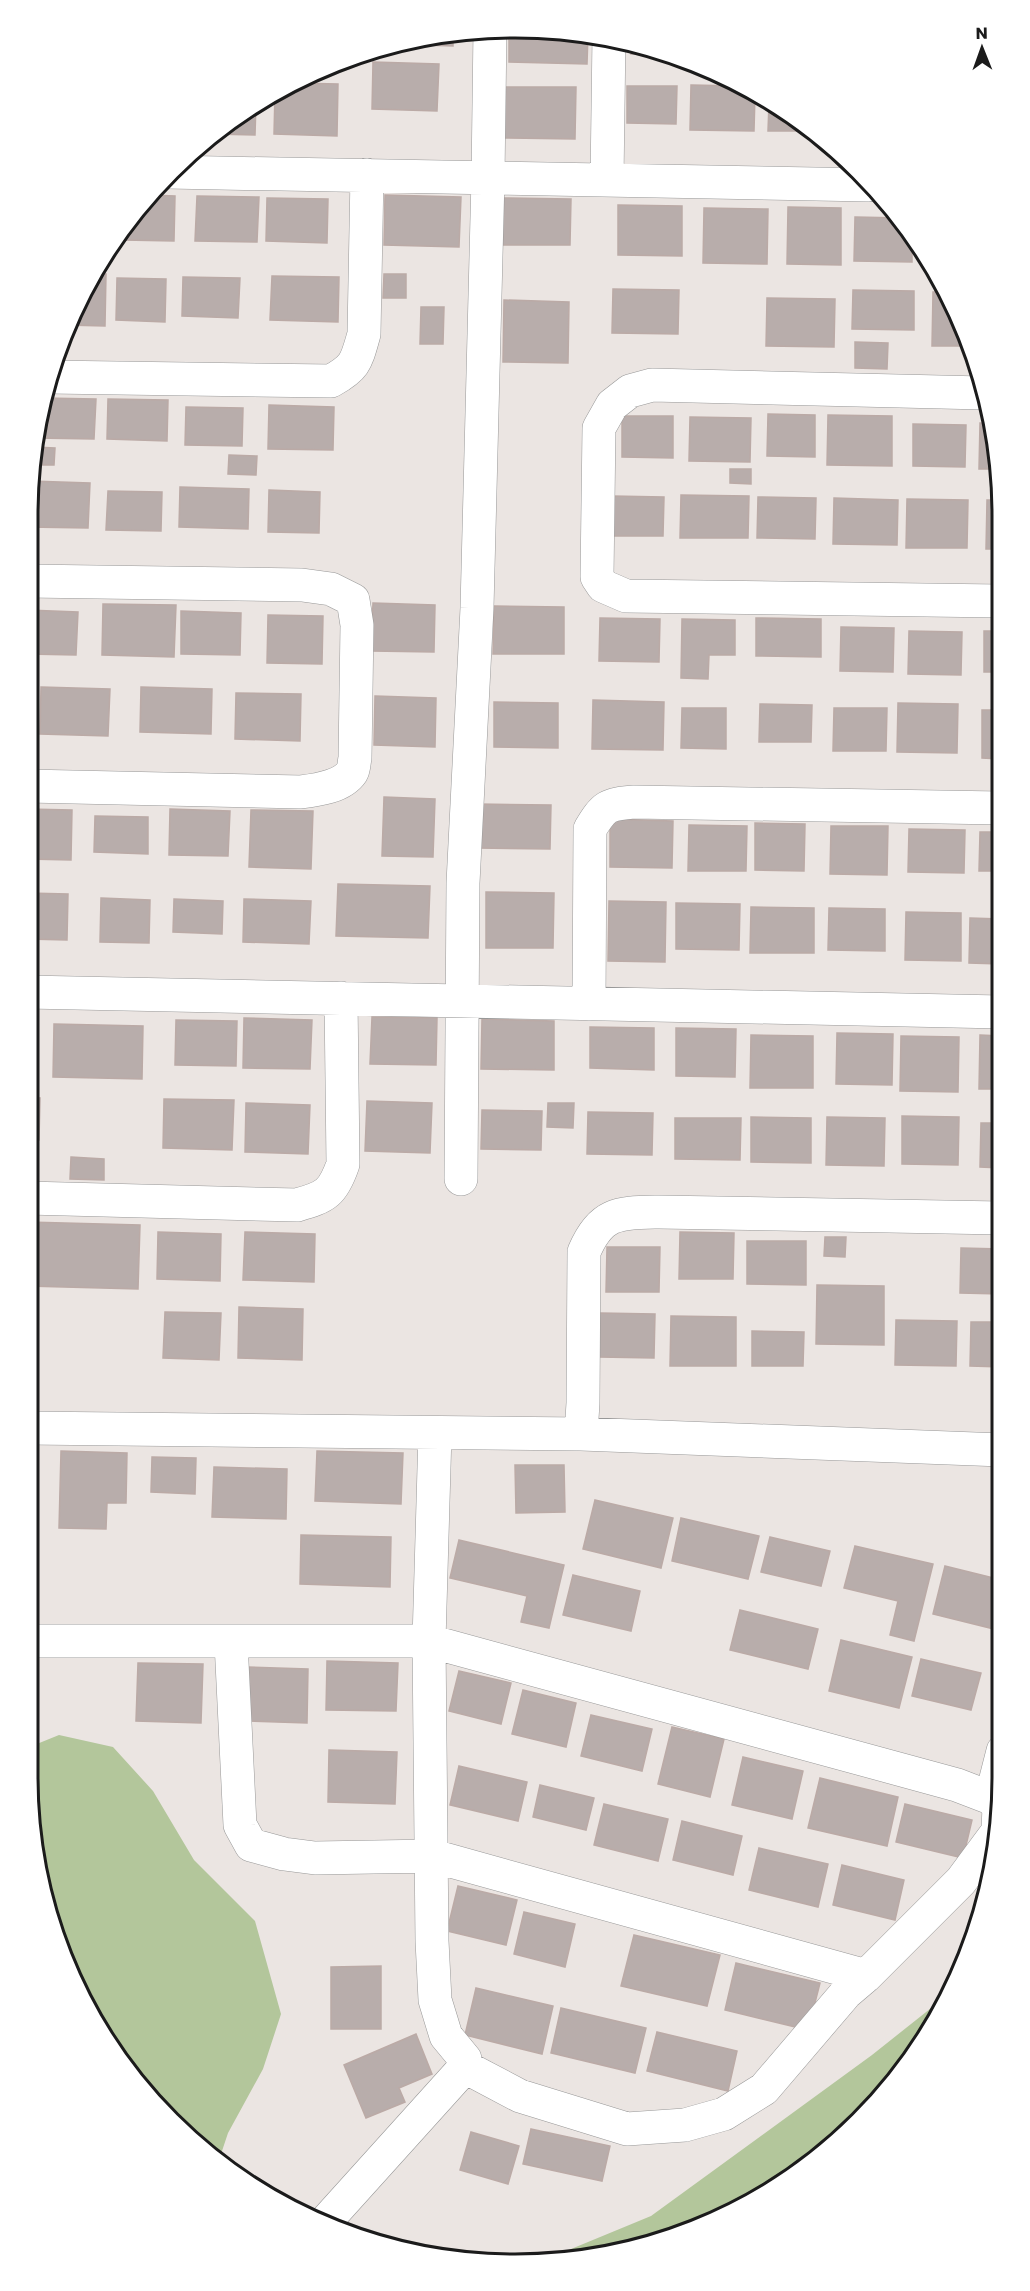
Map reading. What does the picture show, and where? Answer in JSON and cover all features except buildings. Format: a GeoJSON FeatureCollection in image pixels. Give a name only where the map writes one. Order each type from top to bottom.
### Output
{"type":"FeatureCollection","features":[{"type":"Feature","properties":{"kind":"street"},"geometry":{"type":"LineString","coordinates":[[461,1179],[463,883],[477,608],[490,39]]}},
{"type":"Feature","properties":{"kind":"street"},"geometry":{"type":"LineString","coordinates":[[607,180],[609,47]]}},
{"type":"Feature","properties":{"kind":"street"},"geometry":{"type":"LineString","coordinates":[[182,172],[860,185]]}},
{"type":"Feature","properties":{"kind":"street"},"geometry":{"type":"LineString","coordinates":[[58,377],[330,381],[350,371],[364,334],[367,175]]}},
{"type":"Feature","properties":{"kind":"street"},"geometry":{"type":"LineString","coordinates":[[976,393],[652,385],[630,391],[612,405],[599,428],[597,576],[603,586],[626,596],[992,601]]}},
{"type":"Feature","properties":{"kind":"street"},"geometry":{"type":"LineString","coordinates":[[38,581],[302,585],[331,589],[353,600],[357,625],[355,758],[352,772],[323,790],[301,792],[38,786]]}},
{"type":"Feature","properties":{"kind":"street"},"geometry":{"type":"LineString","coordinates":[[589,1004],[590,829],[601,810],[617,803],[634,802],[992,808]]}},
{"type":"Feature","properties":{"kind":"street"},"geometry":{"type":"LineString","coordinates":[[38,992],[992,1012]]}},
{"type":"Feature","properties":{"kind":"street"},"geometry":{"type":"LineString","coordinates":[[38,1198],[297,1205],[319,1198],[336,1184],[343,1164],[341,998]]}},
{"type":"Feature","properties":{"kind":"street"},"geometry":{"type":"LineString","coordinates":[[581,1434],[584,1252],[592,1232],[615,1215],[659,1212],[992,1218]]}},
{"type":"Feature","properties":{"kind":"street"},"geometry":{"type":"LineString","coordinates":[[38,1428],[581,1434],[992,1450]]}},
{"type":"Feature","properties":{"kind":"street"},"geometry":{"type":"LineString","coordinates":[[330,2216],[465,2067],[465,2059],[446,2036],[435,2000],[432,1941],[433,1856],[429,1641],[435,1432]]}},
{"type":"Feature","properties":{"kind":"street"},"geometry":{"type":"LineString","coordinates":[[38,1641],[429,1641],[957,1785],[990,1815]]}},
{"type":"Feature","properties":{"kind":"street"},"geometry":{"type":"LineString","coordinates":[[231,1642],[240,1825],[251,1845],[284,1854],[315,1858],[433,1856],[867,1976]]}},
{"type":"Feature","properties":{"kind":"street"},"geometry":{"type":"LineString","coordinates":[[465,2067],[520,2096],[627,2129],[686,2125],[724,2114],[764,2089],[846,1993],[867,1976],[962,1881],[989,1831]]}},
{"type":"Feature","properties":{"kind":"green space"},"geometry":{"type":"Polygon","coordinates":[[[59,1735],[113,1747],[153,1791],[194,1860],[255,1921],[281,2014],[263,2069],[228,2133],[221,2153],[177,2114],[136,2067],[101,2015],[74,1959],[54,1900],[47,1869],[39,1807],[38,1744],[59,1735]]]}},
{"type":"Feature","properties":{"kind":"green space"},"geometry":{"type":"Polygon","coordinates":[[[933,2006],[894,2067],[853,2114],[806,2155],[780,2173],[726,2204],[668,2228],[608,2244],[569,2250],[651,2216],[872,2055],[933,2006]]]}}]}
